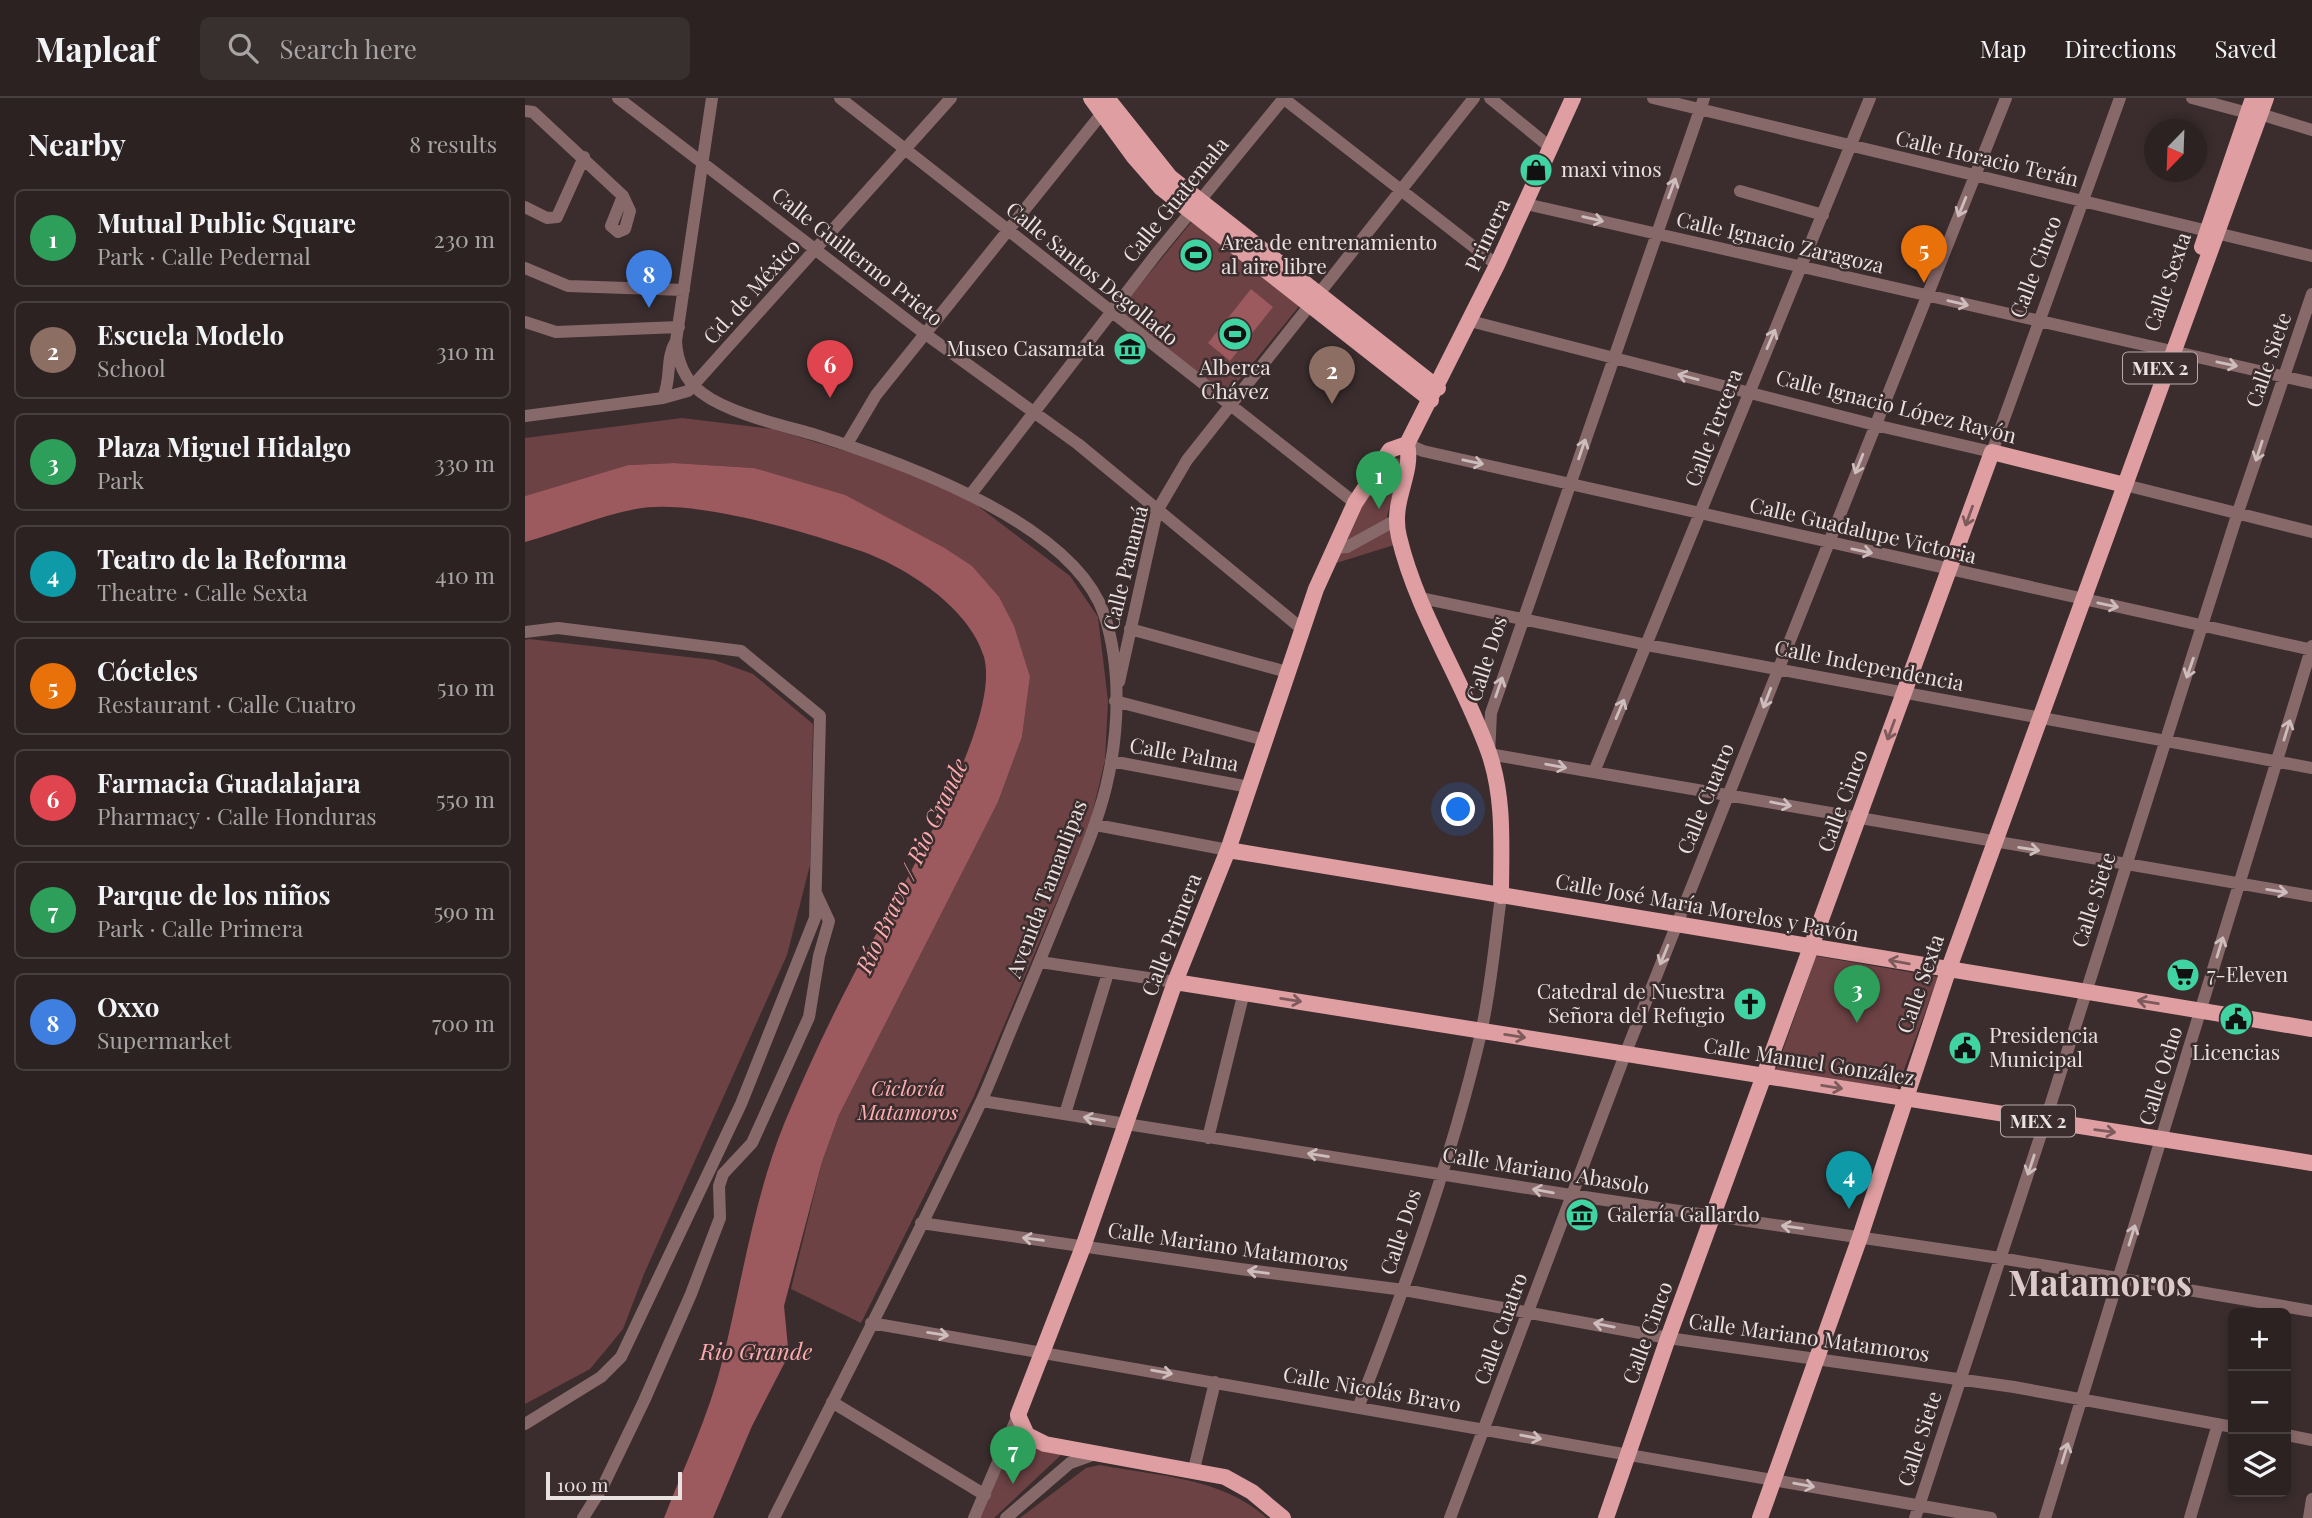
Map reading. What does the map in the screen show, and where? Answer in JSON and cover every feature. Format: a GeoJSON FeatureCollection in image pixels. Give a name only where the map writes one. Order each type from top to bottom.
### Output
{"type":"FeatureCollection","features":[{"type":"Feature","properties":{"kind":"main road"},"geometry":{"type":"LineString","coordinates":[[1091,98],[1108,103],[1134,158],[1161,188],[1195,207],[1435,394]]}},
{"type":"Feature","properties":{"kind":"main road","name":"Primera"},"geometry":{"type":"LineString","coordinates":[[1435,394],[1526,204],[1573,98]]}},
{"type":"Feature","properties":{"kind":"main road","name":"MEX 2"},"geometry":{"type":"LineString","coordinates":[[2214,230],[2254,108],[2266,98]]}},
{"type":"Feature","properties":{"kind":"main road","name":"Calle Sexta"},"geometry":{"type":"LineString","coordinates":[[1760,1518],[1860,1237],[1903,1099],[1948,971],[2082,600],[2120,484],[2214,230]]}},
{"type":"Feature","properties":{"kind":"main road","name":"Calle Primera"},"geometry":{"type":"LineString","coordinates":[[1018,1415],[1083,1247],[1175,982],[1228,850],[1287,672],[1333,548],[1355,503],[1390,450],[1407,444],[1435,394]]}},
{"type":"Feature","properties":{"kind":"main road"},"geometry":{"type":"LineString","coordinates":[[1407,444],[1410,455],[1396,508],[1396,520],[1420,598],[1489,754]]}},
{"type":"Feature","properties":{"kind":"main road","name":"Calle Ignacio López Rayón"},"geometry":{"type":"LineString","coordinates":[[1992,452],[2120,484]]}},
{"type":"Feature","properties":{"kind":"main road","name":"Calle Cinco"},"geometry":{"type":"LineString","coordinates":[[1607,1518],[1668,1338],[1813,948],[1992,452]]}},
{"type":"Feature","properties":{"kind":"main road","name":"Calle Dos"},"geometry":{"type":"LineString","coordinates":[[1489,754],[1502,813],[1501,895]]}},
{"type":"Feature","properties":{"kind":"main road","name":"Calle José María Morelos y Pavón"},"geometry":{"type":"LineString","coordinates":[[1228,850],[2312,1029]]}},
{"type":"Feature","properties":{"kind":"main road","name":"Calle Manuel González"},"geometry":{"type":"LineString","coordinates":[[1175,982],[2312,1163]]}},
{"type":"Feature","properties":{"kind":"main road"},"geometry":{"type":"LineString","coordinates":[[1018,1415],[1020,1425],[1032,1438],[1095,1454],[1194,1469],[1239,1484],[1283,1518]]}},
{"type":"Feature","properties":{"kind":"street","name":"Calle Guillermo Prieto"},"geometry":{"type":"LineString","coordinates":[[618,98],[924,333],[1115,473],[1157,511],[1302,629]]}},
{"type":"Feature","properties":{"kind":"street"},"geometry":{"type":"LineString","coordinates":[[663,398],[668,387],[668,354],[676,341],[679,327],[712,98]]}},
{"type":"Feature","properties":{"kind":"street","name":"Cd. de México"},"geometry":{"type":"LineString","coordinates":[[694,387],[951,98]]}},
{"type":"Feature","properties":{"kind":"street"},"geometry":{"type":"LineString","coordinates":[[1284,98],[1399,191],[1497,265]]}},
{"type":"Feature","properties":{"kind":"street","name":"Calle Guatemala"},"geometry":{"type":"LineString","coordinates":[[971,494],[1111,311],[1284,98]]}},
{"type":"Feature","properties":{"kind":"street","name":"Calle Panamá"},"geometry":{"type":"LineString","coordinates":[[1115,696],[1157,511],[1187,460],[1474,98]]}},
{"type":"Feature","properties":{"kind":"street"},"geometry":{"type":"LineString","coordinates":[[1490,98],[1551,148]]}},
{"type":"Feature","properties":{"kind":"street","name":"Calle Horacio Terán"},"geometry":{"type":"LineString","coordinates":[[1653,98],[1702,104],[1850,147],[2214,230],[2312,256]]}},
{"type":"Feature","properties":{"kind":"street","name":"Calle Tercera"},"geometry":{"type":"LineString","coordinates":[[1594,772],[1870,98]]}},
{"type":"Feature","properties":{"kind":"street","name":"Calle Cuatro"},"geometry":{"type":"LineString","coordinates":[[1450,1518],[1626,1052],[2006,98]]}},
{"type":"Feature","properties":{"kind":"street","name":"Calle Cinco"},"geometry":{"type":"LineString","coordinates":[[1992,452],[2120,98]]}},
{"type":"Feature","properties":{"kind":"street"},"geometry":{"type":"LineString","coordinates":[[2192,98],[2254,108],[2312,130]]}},
{"type":"Feature","properties":{"kind":"street","name":"Calle Santos Degollado"},"geometry":{"type":"LineString","coordinates":[[850,101],[1006,230],[1355,503]]}},
{"type":"Feature","properties":{"kind":"street"},"geometry":{"type":"LineString","coordinates":[[846,444],[876,395],[1108,103]]}},
{"type":"Feature","properties":{"kind":"street","name":"Calle Dos"},"geometry":{"type":"LineString","coordinates":[[1489,754],[1490,713],[1702,104]]}},
{"type":"Feature","properties":{"kind":"street"},"geometry":{"type":"LineString","coordinates":[[525,111],[533,112],[623,196]]}},
{"type":"Feature","properties":{"kind":"street"},"geometry":{"type":"LineString","coordinates":[[525,207],[547,218],[557,217],[584,157]]}},
{"type":"Feature","properties":{"kind":"street"},"geometry":{"type":"LineString","coordinates":[[1740,191],[1822,215]]}},
{"type":"Feature","properties":{"kind":"street","name":"Calle Ignacio Zaragoza"},"geometry":{"type":"LineString","coordinates":[[1526,204],[2312,383]]}},
{"type":"Feature","properties":{"kind":"street"},"geometry":{"type":"LineString","coordinates":[[525,268],[568,286],[684,290]]}},
{"type":"Feature","properties":{"kind":"street","name":"Calle Siete"},"geometry":{"type":"LineString","coordinates":[[1915,1518],[2045,1122],[2238,512],[2312,294]]}},
{"type":"Feature","properties":{"kind":"street","name":"Calle Ignacio López Rayón"},"geometry":{"type":"LineString","coordinates":[[1471,321],[1875,425],[1992,452]]}},
{"type":"Feature","properties":{"kind":"street"},"geometry":{"type":"LineString","coordinates":[[525,322],[556,332],[679,327]]}},
{"type":"Feature","properties":{"kind":"street"},"geometry":{"type":"LineString","coordinates":[[525,416],[683,394],[694,387],[682,367],[676,341]]}},
{"type":"Feature","properties":{"kind":"street","name":"Avenida Tamaulipas"},"geometry":{"type":"LineString","coordinates":[[694,387],[724,404],[913,467],[971,494],[1049,547],[1089,585],[1107,629],[1115,696],[1111,761],[1096,825],[1040,962],[982,1101],[774,1518]]}},
{"type":"Feature","properties":{"kind":"street"},"geometry":{"type":"LineString","coordinates":[[663,398],[724,404]]}},
{"type":"Feature","properties":{"kind":"street","name":"Calle Guadalupe Victoria"},"geometry":{"type":"LineString","coordinates":[[1407,444],[1423,451],[1702,513],[1827,544],[2312,648]]}},
{"type":"Feature","properties":{"kind":"street","name":"Calle Ignacio López Rayón"},"geometry":{"type":"LineString","coordinates":[[2120,484],[2312,533]]}},
{"type":"Feature","properties":{"kind":"street"},"geometry":{"type":"LineString","coordinates":[[1333,548],[1347,547],[1396,520]]}},
{"type":"Feature","properties":{"kind":"street","name":"Calle Independencia"},"geometry":{"type":"LineString","coordinates":[[1420,598],[1647,645],[2312,768]]}},
{"type":"Feature","properties":{"kind":"street"},"geometry":{"type":"LineString","coordinates":[[525,632],[558,628],[741,651],[820,716],[815,918],[741,1104],[621,1357],[601,1377],[525,1424]]}},
{"type":"Feature","properties":{"kind":"street"},"geometry":{"type":"LineString","coordinates":[[1130,629],[1287,672]]}},
{"type":"Feature","properties":{"kind":"street","name":"Calle Ocho"},"geometry":{"type":"LineString","coordinates":[[2045,1518],[2312,648]]}},
{"type":"Feature","properties":{"kind":"street"},"geometry":{"type":"LineString","coordinates":[[1115,696],[1265,740]]}},
{"type":"Feature","properties":{"kind":"street"},"geometry":{"type":"LineString","coordinates":[[1489,754],[1729,794],[1994,844],[2312,896]]}},
{"type":"Feature","properties":{"kind":"street","name":"Calle Palma"},"geometry":{"type":"LineString","coordinates":[[1111,761],[1249,787]]}},
{"type":"Feature","properties":{"kind":"street","name":"Calle José María Morelos y Pavón"},"geometry":{"type":"LineString","coordinates":[[1096,825],[1228,850]]}},
{"type":"Feature","properties":{"kind":"street"},"geometry":{"type":"LineString","coordinates":[[583,1518],[603,1486],[644,1401],[691,1294],[720,1218],[719,1186],[723,1174],[752,1143],[809,1017],[819,956],[829,921],[816,893]]}},
{"type":"Feature","properties":{"kind":"street","name":"Calle Dos"},"geometry":{"type":"LineString","coordinates":[[1359,1408],[1404,1290],[1443,1174],[1481,1031],[1501,895]]}},
{"type":"Feature","properties":{"kind":"street"},"geometry":{"type":"LineString","coordinates":[[1040,962],[1175,982]]}},
{"type":"Feature","properties":{"kind":"street"},"geometry":{"type":"LineString","coordinates":[[1065,1114],[1108,972]]}},
{"type":"Feature","properties":{"kind":"street"},"geometry":{"type":"LineString","coordinates":[[1208,1138],[1244,992]]}},
{"type":"Feature","properties":{"kind":"street","name":"Calle Mariano Abasolo"},"geometry":{"type":"LineString","coordinates":[[982,1101],[1571,1195],[2000,1258],[2312,1311]]}},
{"type":"Feature","properties":{"kind":"street","name":"Calle Mariano Matamoros"},"geometry":{"type":"LineString","coordinates":[[921,1223],[1404,1290],[1668,1338],[1817,1357],[2082,1398],[2228,1426]]}},
{"type":"Feature","properties":{"kind":"street","name":"Calle Nicolás Bravo"},"geometry":{"type":"LineString","coordinates":[[871,1323],[1991,1518]]}},
{"type":"Feature","properties":{"kind":"street"},"geometry":{"type":"LineString","coordinates":[[1194,1469],[1215,1382]]}},
{"type":"Feature","properties":{"kind":"street"},"geometry":{"type":"LineString","coordinates":[[832,1402],[985,1495]]}},
{"type":"Feature","properties":{"kind":"street","name":"Calle Primera"},"geometry":{"type":"LineString","coordinates":[[974,1518],[1018,1415]]}},
{"type":"Feature","properties":{"kind":"street"},"geometry":{"type":"LineString","coordinates":[[2190,1518],[2218,1424]]}},
{"type":"Feature","properties":{"kind":"street"},"geometry":{"type":"LineString","coordinates":[[2291,1436],[2312,1440]]}},
{"type":"Feature","properties":{"kind":"street"},"geometry":{"type":"LineString","coordinates":[[1006,1518],[1070,1464],[1095,1454]]}},
{"type":"Feature","properties":{"kind":"street"},"geometry":{"type":"LineString","coordinates":[[2309,1518],[2312,1499]]}},
{"type":"Feature","properties":{"kind":"green space"},"geometry":{"type":"Polygon","coordinates":[[[1194,219],[1301,304],[1227,395],[1118,312],[1194,219]]]}},
{"type":"Feature","properties":{"kind":"green space","name":"Ciclovía Matamoros"},"geometry":{"type":"Polygon","coordinates":[[[682,418],[773,429],[907,470],[966,497],[1070,576],[1098,617],[1108,701],[1105,760],[1090,823],[974,1096],[861,1323],[791,1289],[822,1162],[839,1115],[998,802],[1022,737],[1030,677],[943,547],[902,526],[754,468],[674,463],[628,465],[525,496],[525,438],[682,418]]]}},
{"type":"Feature","properties":{"kind":"green space"},"geometry":{"type":"Polygon","coordinates":[[[1393,458],[1402,459],[1387,516],[1394,545],[1333,564],[1360,503],[1393,458]]]}},
{"type":"Feature","properties":{"kind":"green space"},"geometry":{"type":"Polygon","coordinates":[[[525,640],[714,660],[753,674],[813,724],[810,865],[787,955],[644,1274],[623,1329],[590,1369],[525,1404],[525,640]]]}},
{"type":"Feature","properties":{"kind":"green space"},"geometry":{"type":"Polygon","coordinates":[[[1816,956],[1938,977],[1897,1089],[1776,1070],[1816,956]]]}},
{"type":"Feature","properties":{"kind":"green space"},"geometry":{"type":"Polygon","coordinates":[[[1016,1433],[1034,1448],[1062,1454],[994,1518],[979,1518],[1016,1433]]]}},
{"type":"Feature","properties":{"kind":"green space"},"geometry":{"type":"Polygon","coordinates":[[[1100,1465],[1209,1486],[1249,1504],[1267,1518],[1020,1518],[1086,1468],[1100,1465]]]}},
{"type":"Feature","properties":{"kind":"water"},"geometry":{"type":"Polygon","coordinates":[[[1251,289],[1273,307],[1230,361],[1208,343],[1251,289]]]}},
{"type":"Feature","properties":{"kind":"water","name":"Rio Grande"},"geometry":{"type":"Polygon","coordinates":[[[674,463],[754,468],[845,495],[943,547],[972,566],[999,597],[1014,626],[1030,677],[1022,737],[998,802],[839,1115],[822,1162],[784,1306],[788,1347],[785,1362],[752,1426],[713,1518],[664,1518],[717,1382],[756,1212],[773,1153],[833,1015],[938,819],[959,772],[976,727],[985,688],[984,657],[977,639],[965,622],[951,606],[916,579],[879,558],[781,526],[718,512],[660,507],[622,512],[525,542],[525,496],[628,465],[674,463]]]}},
{"type":"Feature","properties":{"kind":"place","name":"maxi vinos"},"geometry":{"type":"Point","coordinates":[1536,170]}},
{"type":"Feature","properties":{"kind":"place","name":"Area de entrenamiento al aire libre"},"geometry":{"type":"Point","coordinates":[1196,255]}},
{"type":"Feature","properties":{"kind":"place","name":"Cócteles"},"geometry":{"type":"Point","coordinates":[1924,283]}},
{"type":"Feature","properties":{"kind":"place","name":"Oxxo"},"geometry":{"type":"Point","coordinates":[649,308]}},
{"type":"Feature","properties":{"kind":"place","name":"Alberca Chávez"},"geometry":{"type":"Point","coordinates":[1235,334]}},
{"type":"Feature","properties":{"kind":"place","name":"Museo Casamata"},"geometry":{"type":"Point","coordinates":[1130,349]}},
{"type":"Feature","properties":{"kind":"place","name":"Farmacia Guadalajara"},"geometry":{"type":"Point","coordinates":[830,398]}},
{"type":"Feature","properties":{"kind":"place","name":"Escuela Modelo"},"geometry":{"type":"Point","coordinates":[1332,404]}},
{"type":"Feature","properties":{"kind":"place","name":"Mutual Public Square"},"geometry":{"type":"Point","coordinates":[1379,509]}},
{"type":"Feature","properties":{"kind":"place","name":"7-Eleven"},"geometry":{"type":"Point","coordinates":[2183,975]}},
{"type":"Feature","properties":{"kind":"place","name":"Catedral de Nuestra Señora del Refugio"},"geometry":{"type":"Point","coordinates":[1750,1004]}},
{"type":"Feature","properties":{"kind":"place","name":"Licencias"},"geometry":{"type":"Point","coordinates":[2236,1019]}},
{"type":"Feature","properties":{"kind":"place","name":"Plaza Miguel Hidalgo"},"geometry":{"type":"Point","coordinates":[1857,1023]}},
{"type":"Feature","properties":{"kind":"place","name":"Presidencia Municipal"},"geometry":{"type":"Point","coordinates":[1965,1048]}},
{"type":"Feature","properties":{"kind":"place","name":"Teatro de la Reforma"},"geometry":{"type":"Point","coordinates":[1849,1209]}},
{"type":"Feature","properties":{"kind":"place","name":"Galería Gallardo"},"geometry":{"type":"Point","coordinates":[1582,1215]}},
{"type":"Feature","properties":{"kind":"place","name":"Parque de los niños"},"geometry":{"type":"Point","coordinates":[1013,1484]}},
{"type":"Feature","properties":{"kind":"district","name":"Matamoros"},"geometry":{"type":"Point","coordinates":[2100,1284]}},
{"type":"Feature","properties":{"kind":"water label","name":"Río Bravo / Rio Grande"},"geometry":{"type":"Point","coordinates":[912,866]}}]}
